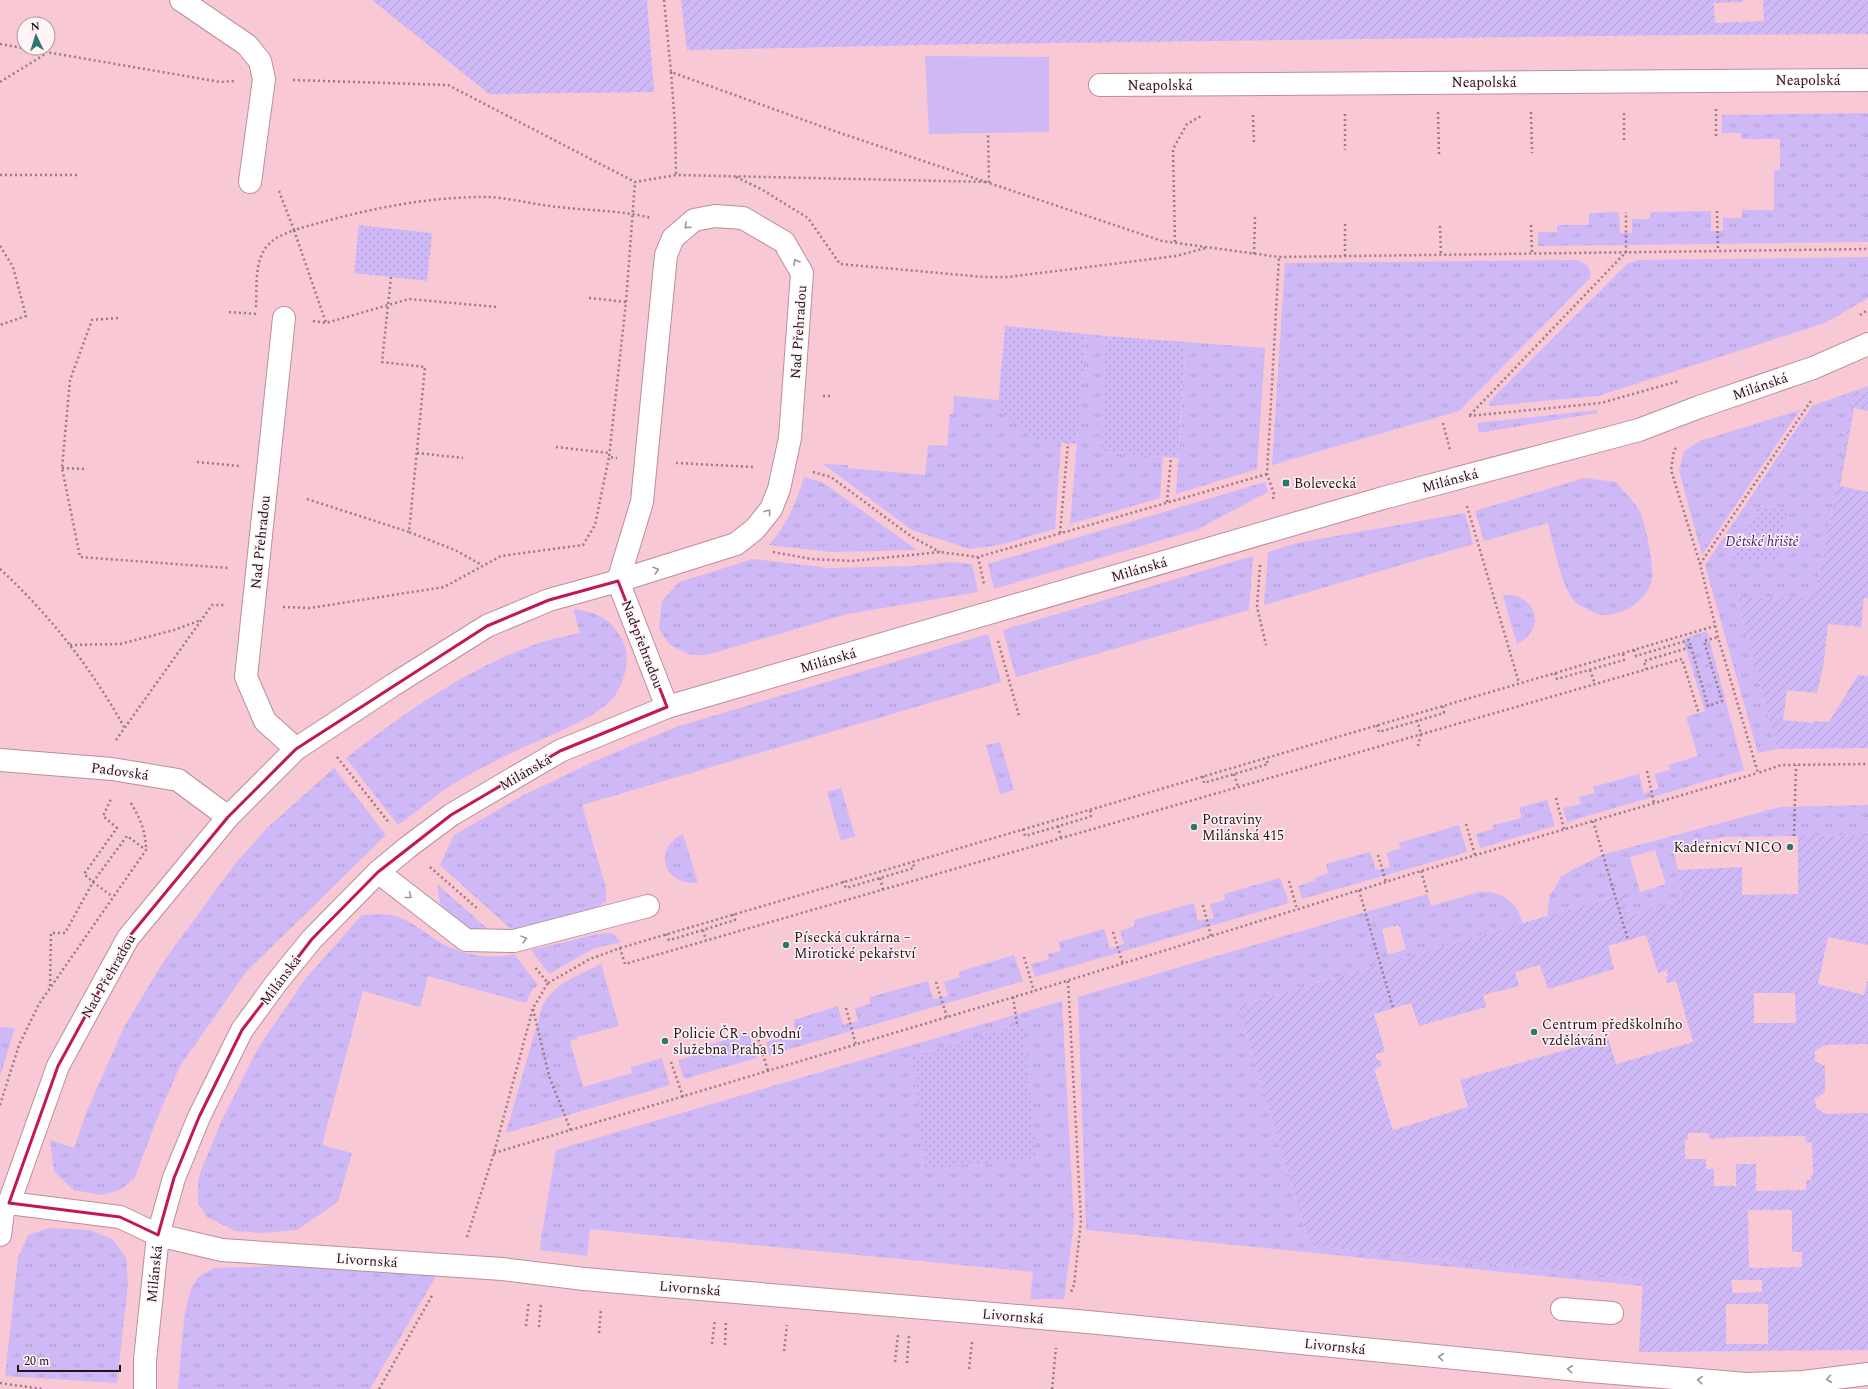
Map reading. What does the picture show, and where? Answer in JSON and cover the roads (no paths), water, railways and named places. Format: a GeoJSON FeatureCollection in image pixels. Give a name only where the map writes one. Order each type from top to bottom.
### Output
{"type":"FeatureCollection","features":[{"type":"Feature","properties":{"kind":"street"},"geometry":{"type":"LineString","coordinates":[[181,0],[247,45],[260,61],[264,79],[250,182]]}},
{"type":"Feature","properties":{"kind":"street","name":"Neapolská"},"geometry":{"type":"LineString","coordinates":[[1100,85],[1868,80]]}},
{"type":"Feature","properties":{"kind":"street","name":"Nad Přehradou"},"geometry":{"type":"LineString","coordinates":[[9,1203],[58,1066],[128,938],[228,817],[296,749],[393,685],[487,626],[549,600],[618,582],[736,544],[755,529],[771,510],[779,489],[790,438],[802,273],[784,242],[743,218],[715,216],[694,220],[673,238],[666,255],[642,502],[618,582]]}},
{"type":"Feature","properties":{"kind":"street","name":"Nad Přehradou"},"geometry":{"type":"LineString","coordinates":[[284,318],[246,677],[265,721],[296,749]]}},
{"type":"Feature","properties":{"kind":"street","name":"Milánská"},"geometry":{"type":"LineString","coordinates":[[144,1389],[145,1360],[158,1235],[174,1178],[196,1124],[242,1030],[277,982],[312,938],[378,872],[408,847],[451,815],[560,751],[667,707],[1383,498],[1639,430],[1699,407],[1812,368],[1868,344]]}},
{"type":"Feature","properties":{"kind":"street","name":"Nad přehradou"},"geometry":{"type":"LineString","coordinates":[[618,582],[667,707]]}},
{"type":"Feature","properties":{"kind":"street","name":"Padovská"},"geometry":{"type":"LineString","coordinates":[[0,760],[112,768],[178,780],[228,817]]}},
{"type":"Feature","properties":{"kind":"street"},"geometry":{"type":"LineString","coordinates":[[378,872],[466,940],[514,941],[648,906]]}},
{"type":"Feature","properties":{"kind":"street"},"geometry":{"type":"LineString","coordinates":[[0,1235],[3,1212],[9,1203]]}},
{"type":"Feature","properties":{"kind":"street","name":"Livornská"},"geometry":{"type":"LineString","coordinates":[[9,1203],[120,1217],[158,1235],[222,1250],[502,1269],[584,1279],[1061,1320],[1578,1370],[1747,1384],[1803,1382],[1868,1374]]}},
{"type":"Feature","properties":{"kind":"street"},"geometry":{"type":"LineString","coordinates":[[1562,1309],[1612,1313]]}},
{"type":"Feature","properties":{"kind":"place","name":"Bolevecká"},"geometry":{"type":"Point","coordinates":[1286,483]}},
{"type":"Feature","properties":{"kind":"place","name":"Potraviny Milánská 415"},"geometry":{"type":"Point","coordinates":[1194,827]}},
{"type":"Feature","properties":{"kind":"place","name":"Kadeřnicví NICO"},"geometry":{"type":"Point","coordinates":[1790,847]}},
{"type":"Feature","properties":{"kind":"place","name":"Písecká cukrárna – Mirotické pekařství"},"geometry":{"type":"Point","coordinates":[786,945]}},
{"type":"Feature","properties":{"kind":"place","name":"Centrum předškolního vzdělávání"},"geometry":{"type":"Point","coordinates":[1534,1032]}},
{"type":"Feature","properties":{"kind":"place","name":"Policie ČR - obvodní služebna Praha 15"},"geometry":{"type":"Point","coordinates":[665,1041]}},
{"type":"Feature","properties":{"kind":"park label","name":"Dětské hřiště"},"geometry":{"type":"Point","coordinates":[1762,541]}}]}
